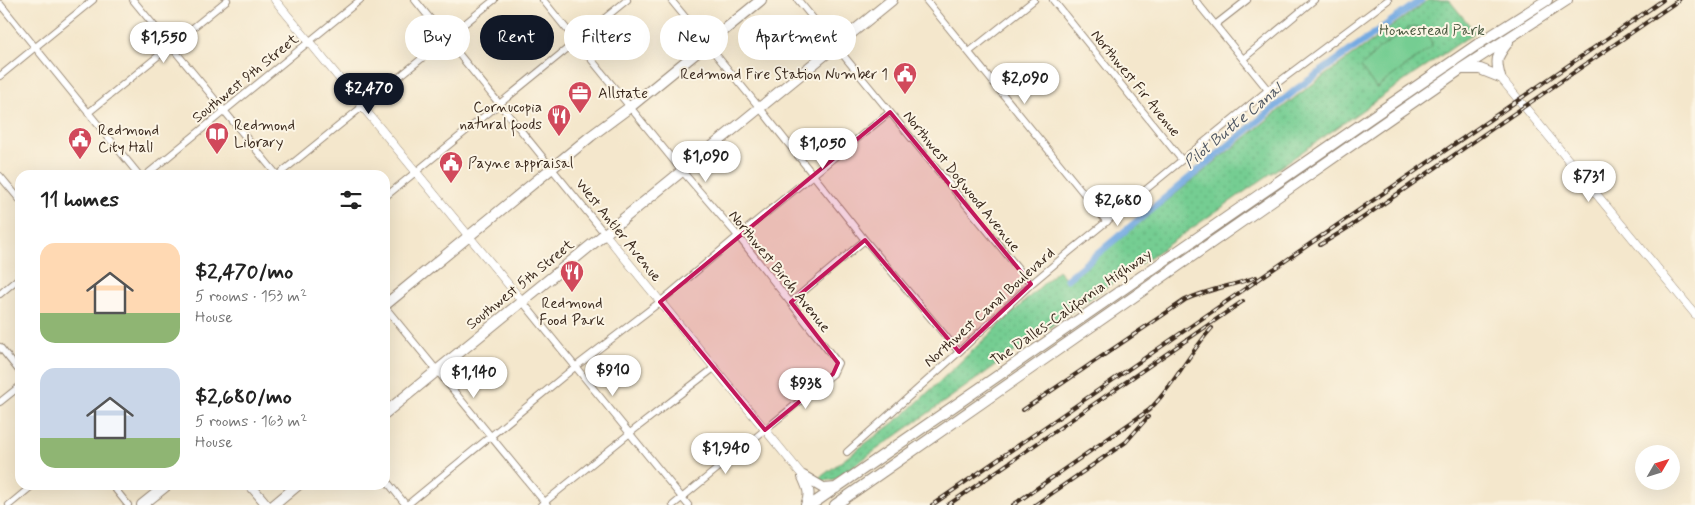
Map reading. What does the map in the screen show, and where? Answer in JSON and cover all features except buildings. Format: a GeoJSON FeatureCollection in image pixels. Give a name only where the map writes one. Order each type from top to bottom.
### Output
{"type":"FeatureCollection","features":[{"type":"Feature","properties":{"kind":"main road"},"geometry":{"type":"LineString","coordinates":[[728,28],[761,0]]}},
{"type":"Feature","properties":{"kind":"main road","name":"Southwest 5th Street"},"geometry":{"type":"LineString","coordinates":[[856,29],[892,0]]}},
{"type":"Feature","properties":{"kind":"main road","name":"The Dalles-California Highway"},"geometry":{"type":"LineString","coordinates":[[811,505],[1478,44],[1547,0]]}},
{"type":"Feature","properties":{"kind":"main road","name":"The Dalles-California Highway"},"geometry":{"type":"LineString","coordinates":[[835,505],[847,500],[1461,69],[1567,0]]}},
{"type":"Feature","properties":{"kind":"main road"},"geometry":{"type":"LineString","coordinates":[[1500,77],[1497,65],[1498,55],[1513,34]]}},
{"type":"Feature","properties":{"kind":"main road"},"geometry":{"type":"LineString","coordinates":[[390,302],[552,168],[688,60]]}},
{"type":"Feature","properties":{"kind":"main road","name":"Southwest 5th Street"},"geometry":{"type":"LineString","coordinates":[[390,410],[818,60]]}},
{"type":"Feature","properties":{"kind":"main road"},"geometry":{"type":"LineString","coordinates":[[1461,69],[1480,69],[1500,77]]}},
{"type":"Feature","properties":{"kind":"main road"},"geometry":{"type":"LineString","coordinates":[[803,476],[825,489],[837,488]]}},
{"type":"Feature","properties":{"kind":"main road"},"geometry":{"type":"LineString","coordinates":[[803,476],[810,492],[806,505]]}},
{"type":"Feature","properties":{"kind":"main road"},"geometry":{"type":"LineString","coordinates":[[142,505],[161,490]]}},
{"type":"Feature","properties":{"kind":"main road"},"geometry":{"type":"LineString","coordinates":[[254,490],[267,505]]}},
{"type":"Feature","properties":{"kind":"main road"},"geometry":{"type":"LineString","coordinates":[[274,505],[292,490]]}},
{"type":"Feature","properties":{"kind":"street"},"geometry":{"type":"LineString","coordinates":[[0,76],[93,0]]}},
{"type":"Feature","properties":{"kind":"street"},"geometry":{"type":"LineString","coordinates":[[133,0],[274,170]]}},
{"type":"Feature","properties":{"kind":"street"},"geometry":{"type":"LineString","coordinates":[[88,113],[227,0]]}},
{"type":"Feature","properties":{"kind":"street"},"geometry":{"type":"LineString","coordinates":[[276,0],[688,505]]}},
{"type":"Feature","properties":{"kind":"street","name":"Southwest 9th Street"},"geometry":{"type":"LineString","coordinates":[[152,170],[360,0]]}},
{"type":"Feature","properties":{"kind":"street","name":"West Antler Avenue"},"geometry":{"type":"LineString","coordinates":[[415,0],[427,15]]}},
{"type":"Feature","properties":{"kind":"street"},"geometry":{"type":"LineString","coordinates":[[470,20],[494,0]]}},
{"type":"Feature","properties":{"kind":"street","name":"Northwest Birch Avenue"},"geometry":{"type":"LineString","coordinates":[[544,0],[564,25]]}},
{"type":"Feature","properties":{"kind":"street"},"geometry":{"type":"LineString","coordinates":[[609,15],[627,0]]}},
{"type":"Feature","properties":{"kind":"street"},"geometry":{"type":"LineString","coordinates":[[671,0],[683,15]]}},
{"type":"Feature","properties":{"kind":"street","name":"Northwest Dogwood Avenue"},"geometry":{"type":"LineString","coordinates":[[798,0],[810,15]]}},
{"type":"Feature","properties":{"kind":"street"},"geometry":{"type":"LineString","coordinates":[[926,0],[1107,222]]}},
{"type":"Feature","properties":{"kind":"street"},"geometry":{"type":"LineString","coordinates":[[969,52],[1034,0]]}},
{"type":"Feature","properties":{"kind":"street","name":"Northwest Fir Avenue"},"geometry":{"type":"LineString","coordinates":[[1053,0],[1182,159]]}},
{"type":"Feature","properties":{"kind":"street"},"geometry":{"type":"LineString","coordinates":[[1195,0],[1268,90]]}},
{"type":"Feature","properties":{"kind":"street"},"geometry":{"type":"LineString","coordinates":[[1215,25],[1247,0]]}},
{"type":"Feature","properties":{"kind":"street"},"geometry":{"type":"LineString","coordinates":[[1243,59],[1314,0]]}},
{"type":"Feature","properties":{"kind":"street","name":"Northwest Canal Boulevard"},"geometry":{"type":"LineString","coordinates":[[846,452],[959,352],[1031,284],[1268,90],[1388,0]]}},
{"type":"Feature","properties":{"kind":"street"},"geometry":{"type":"LineString","coordinates":[[0,4],[135,170]]}},
{"type":"Feature","properties":{"kind":"street"},"geometry":{"type":"LineString","coordinates":[[390,193],[564,52]]}},
{"type":"Feature","properties":{"kind":"street"},"geometry":{"type":"LineString","coordinates":[[284,170],[420,60]]}},
{"type":"Feature","properties":{"kind":"street","name":"West Antler Avenue"},"geometry":{"type":"LineString","coordinates":[[464,60],[803,476]]}},
{"type":"Feature","properties":{"kind":"street","name":"Northwest Birch Avenue"},"geometry":{"type":"LineString","coordinates":[[592,60],[682,171],[738,236],[838,363],[833,374],[765,430]]}},
{"type":"Feature","properties":{"kind":"street"},"geometry":{"type":"LineString","coordinates":[[720,60],[865,240],[959,352]]}},
{"type":"Feature","properties":{"kind":"street","name":"Northwest Dogwood Avenue"},"geometry":{"type":"LineString","coordinates":[[847,60],[1031,284]]}},
{"type":"Feature","properties":{"kind":"street"},"geometry":{"type":"LineString","coordinates":[[1500,77],[1692,305],[1695,314]]}},
{"type":"Feature","properties":{"kind":"street"},"geometry":{"type":"LineString","coordinates":[[390,485],[407,505],[575,367],[660,302],[890,112]]}},
{"type":"Feature","properties":{"kind":"street"},"geometry":{"type":"LineString","coordinates":[[2,181],[15,195]]}},
{"type":"Feature","properties":{"kind":"street"},"geometry":{"type":"LineString","coordinates":[[791,302],[865,240]]}},
{"type":"Feature","properties":{"kind":"street"},"geometry":{"type":"LineString","coordinates":[[0,294],[15,281]]}},
{"type":"Feature","properties":{"kind":"street"},"geometry":{"type":"LineString","coordinates":[[390,312],[544,504],[630,433],[714,368]]}},
{"type":"Feature","properties":{"kind":"street"},"geometry":{"type":"LineString","coordinates":[[0,347],[15,366]]}},
{"type":"Feature","properties":{"kind":"street"},"geometry":{"type":"LineString","coordinates":[[0,402],[15,390]]}},
{"type":"Feature","properties":{"kind":"street"},"geometry":{"type":"LineString","coordinates":[[674,505],[765,430]]}},
{"type":"Feature","properties":{"kind":"street"},"geometry":{"type":"LineString","coordinates":[[9,505],[27,490]]}},
{"type":"Feature","properties":{"kind":"street"},"geometry":{"type":"LineString","coordinates":[[116,490],[128,505]]}},
{"type":"Feature","properties":{"kind":"highlighted area"},"geometry":{"type":"Polygon","coordinates":[[[890,112],[1031,284],[959,352],[865,240],[791,302],[838,363],[833,374],[765,430],[660,302],[890,112]]]}},
{"type":"Feature","properties":{"kind":"green space","name":"Homestead Park"},"geometry":{"type":"Polygon","coordinates":[[[1428,0],[1449,0],[1475,32],[1091,298],[835,479],[824,481],[818,479],[905,414],[1058,270],[1068,281],[1298,95],[1428,0]]]}},
{"type":"Feature","properties":{"kind":"green space"},"geometry":{"type":"Polygon","coordinates":[[[1415,26],[1427,34],[1432,47],[1376,88],[1361,67],[1379,49],[1410,27],[1415,26]]]}},
{"type":"Feature","properties":{"kind":"waterway","name":"Pilot Butte Canal"},"geometry":{"type":"LineString","coordinates":[[1067,279],[1298,88],[1421,0]]}},
{"type":"Feature","properties":{"kind":"railway"},"geometry":{"type":"LineString","coordinates":[[932,505],[1663,0]]}},
{"type":"Feature","properties":{"kind":"railway"},"geometry":{"type":"LineString","coordinates":[[1320,245],[1351,226],[1679,0]]}},
{"type":"Feature","properties":{"kind":"railway"},"geometry":{"type":"LineString","coordinates":[[1023,410],[1185,300],[1256,277]]}},
{"type":"Feature","properties":{"kind":"railway"},"geometry":{"type":"LineString","coordinates":[[948,505],[1243,301]]}},
{"type":"Feature","properties":{"kind":"railway"},"geometry":{"type":"LineString","coordinates":[[1013,505],[1149,410],[1166,391],[1212,328]]}},
{"type":"Feature","properties":{"kind":"railway"},"geometry":{"type":"LineString","coordinates":[[1035,505],[1126,442],[1148,417]]}},
{"type":"Feature","properties":{"kind":"place","name":"Redmond Fire Station Number 1"},"geometry":{"type":"Point","coordinates":[905,95]}},
{"type":"Feature","properties":{"kind":"place","name":"Allstate"},"geometry":{"type":"Point","coordinates":[580,114]}},
{"type":"Feature","properties":{"kind":"place","name":"Cornucopia natural foods"},"geometry":{"type":"Point","coordinates":[559,137]}},
{"type":"Feature","properties":{"kind":"place","name":"Redmond Library"},"geometry":{"type":"Point","coordinates":[217,155]}},
{"type":"Feature","properties":{"kind":"place","name":"Redmond City Hall"},"geometry":{"type":"Point","coordinates":[80,160]}},
{"type":"Feature","properties":{"kind":"place","name":"Payne appraisal"},"geometry":{"type":"Point","coordinates":[451,184]}},
{"type":"Feature","properties":{"kind":"place","name":"Redmond Food Park"},"geometry":{"type":"Point","coordinates":[572,293]}}]}
